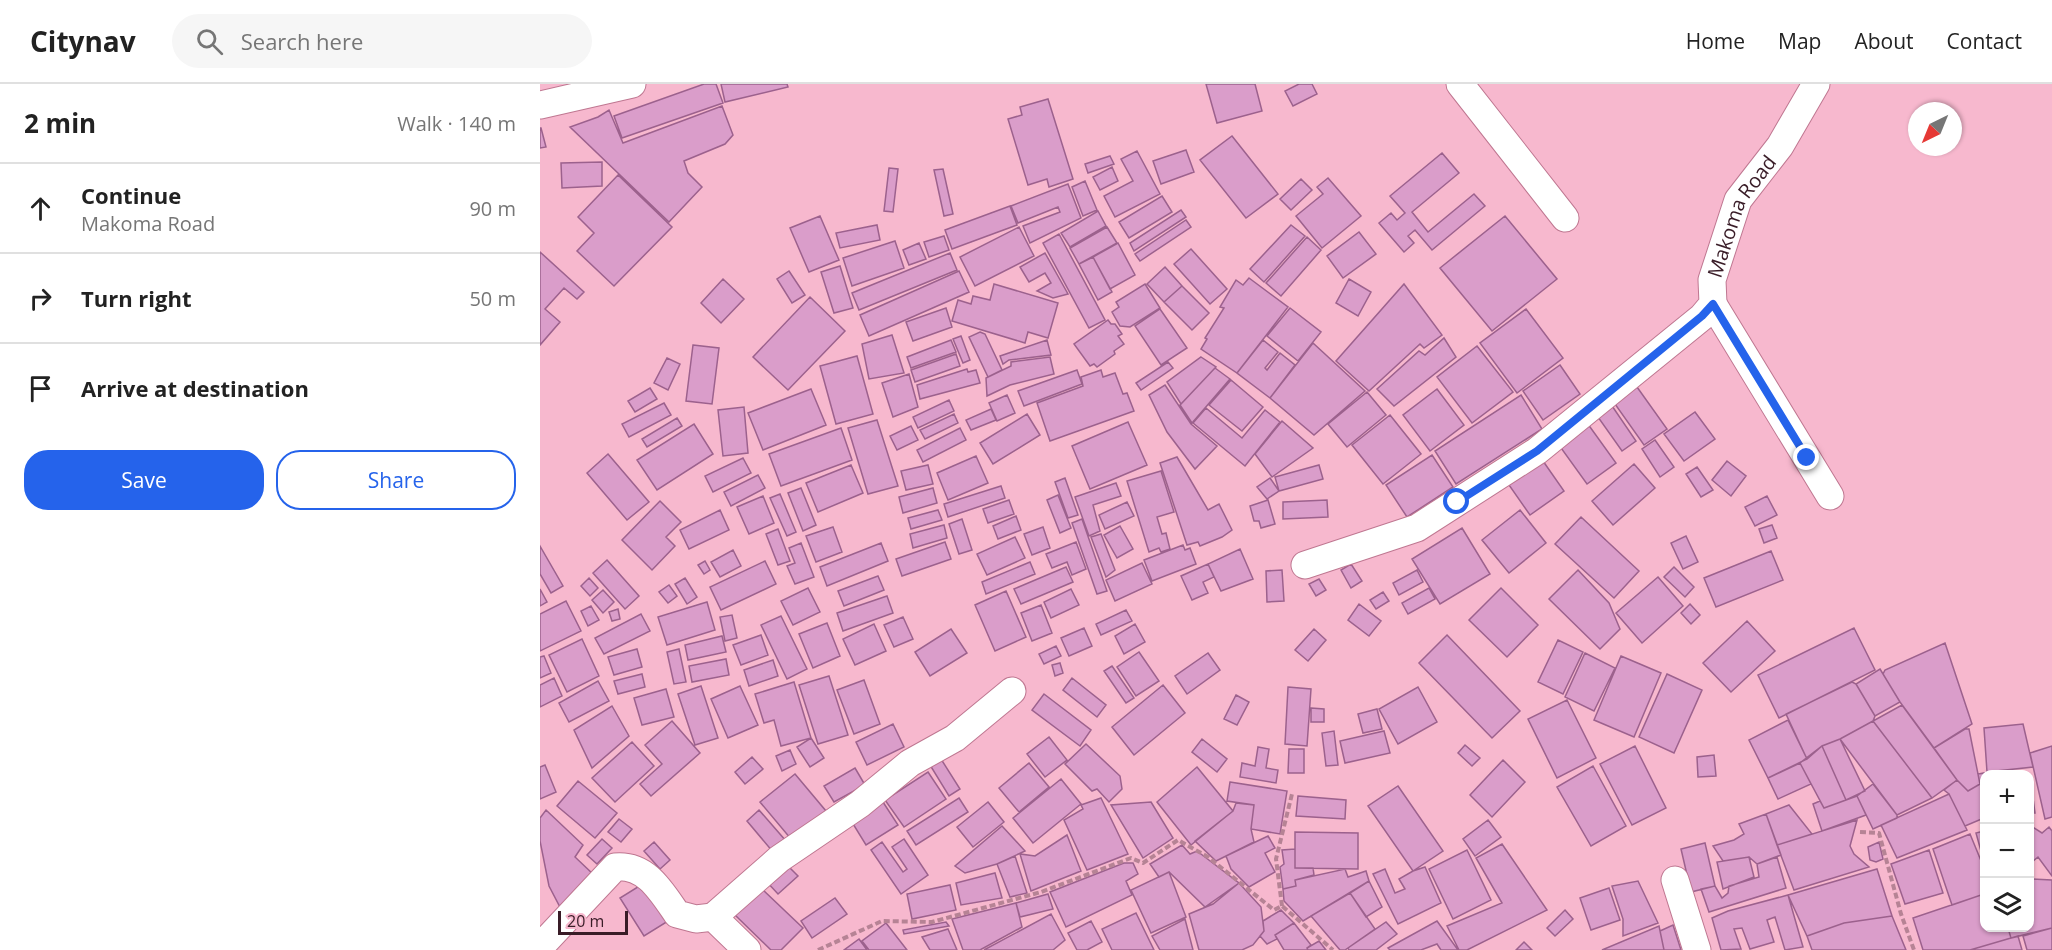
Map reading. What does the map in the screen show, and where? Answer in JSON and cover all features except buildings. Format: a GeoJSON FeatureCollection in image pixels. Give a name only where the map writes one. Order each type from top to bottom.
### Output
{"type":"FeatureCollection","features":[{"type":"Feature","properties":{"kind":"street"},"geometry":{"type":"LineString","coordinates":[[540,105],[632,84]]}},
{"type":"Feature","properties":{"kind":"street"},"geometry":{"type":"LineString","coordinates":[[1460,84],[1565,218]]}},
{"type":"Feature","properties":{"kind":"street","name":"Makoma Road"},"geometry":{"type":"LineString","coordinates":[[1305,565],[1417,528],[1537,451],[1693,324],[1713,304],[1712,280],[1737,200],[1780,146],[1816,84]]}},
{"type":"Feature","properties":{"kind":"street"},"geometry":{"type":"LineString","coordinates":[[1713,304],[1830,496]]}},
{"type":"Feature","properties":{"kind":"street"},"geometry":{"type":"LineString","coordinates":[[540,947],[615,867],[626,866],[637,869],[655,883],[677,914],[696,919],[713,917],[779,859],[860,804],[910,763],[955,738],[1011,691]]}},
{"type":"Feature","properties":{"kind":"street"},"geometry":{"type":"LineString","coordinates":[[1675,880],[1697,950]]}},
{"type":"Feature","properties":{"kind":"street"},"geometry":{"type":"LineString","coordinates":[[713,917],[747,950]]}},
{"type":"Feature","properties":{"kind":"path"},"geometry":{"type":"LineString","coordinates":[[1292,794],[1276,859],[1282,906],[1334,950]]}},
{"type":"Feature","properties":{"kind":"path"},"geometry":{"type":"LineString","coordinates":[[1860,831],[1880,833],[1900,914],[1914,950]]}},
{"type":"Feature","properties":{"kind":"path"},"geometry":{"type":"LineString","coordinates":[[818,950],[882,921],[932,922],[1041,892],[1131,858],[1143,863],[1178,840],[1208,857],[1274,910],[1282,906]]}},
{"type":"Feature","properties":{"kind":"route"},"geometry":{"type":"LineString","coordinates":[[1457,502],[1537,451],[1702,316],[1713,304],[1807,458]]}}]}
